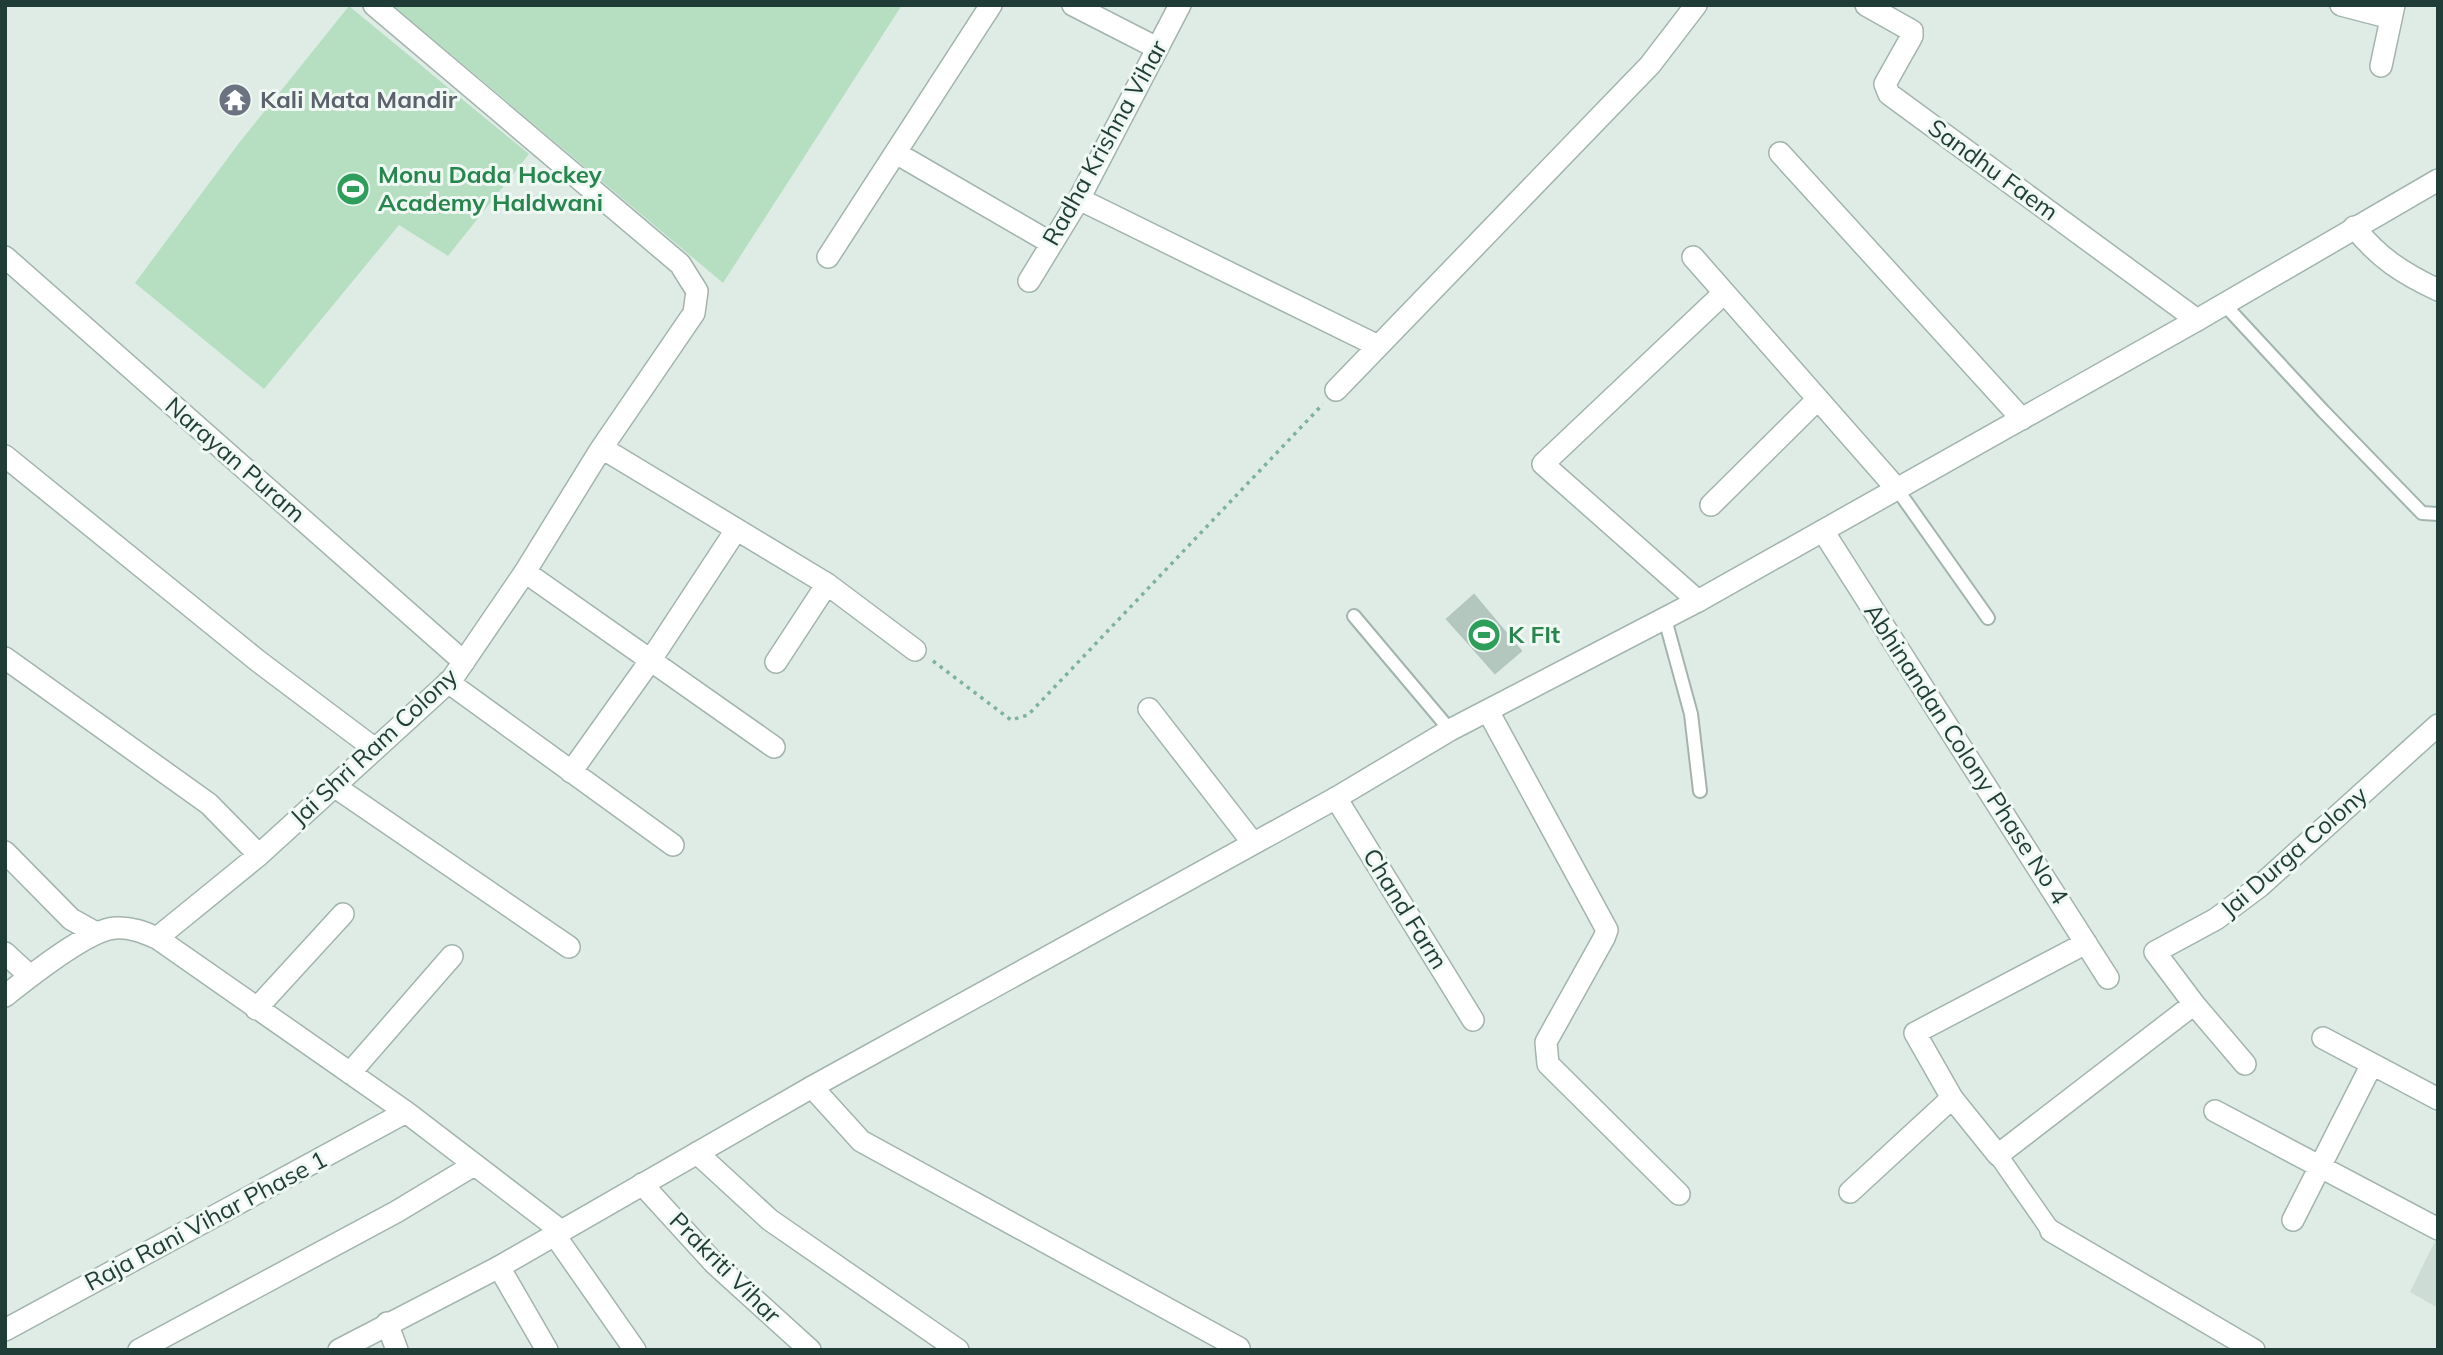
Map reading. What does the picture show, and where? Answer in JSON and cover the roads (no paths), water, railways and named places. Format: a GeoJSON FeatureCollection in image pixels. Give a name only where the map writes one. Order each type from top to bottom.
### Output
{"type":"FeatureCollection","features":[{"type":"Feature","properties":{"kind":"street","name":"Jai Shri Ram Colony"},"geometry":{"type":"LineString","coordinates":[[157,938],[259,855],[448,682],[525,572],[602,448],[694,313],[697,290],[680,264],[374,5]]}},
{"type":"Feature","properties":{"kind":"street"},"geometry":{"type":"LineString","coordinates":[[828,257],[991,5]]}},
{"type":"Feature","properties":{"kind":"street"},"geometry":{"type":"LineString","coordinates":[[1073,5],[1157,48]]}},
{"type":"Feature","properties":{"kind":"street","name":"Radha Krishna Vihar"},"geometry":{"type":"LineString","coordinates":[[1029,281],[1079,199],[1180,5]]}},
{"type":"Feature","properties":{"kind":"street"},"geometry":{"type":"LineString","coordinates":[[1336,390],[1650,65],[1696,5]]}},
{"type":"Feature","properties":{"kind":"street","name":"Sandhu Faem"},"geometry":{"type":"LineString","coordinates":[[1866,5],[1912,31],[1912,36],[1885,84],[1889,94],[2197,320]]}},
{"type":"Feature","properties":{"kind":"street"},"geometry":{"type":"LineString","coordinates":[[2341,5],[2393,12],[2381,66]]}},
{"type":"Feature","properties":{"kind":"street"},"geometry":{"type":"LineString","coordinates":[[896,152],[1051,243]]}},
{"type":"Feature","properties":{"kind":"street"},"geometry":{"type":"LineString","coordinates":[[1780,153],[2022,419]]}},
{"type":"Feature","properties":{"kind":"street"},"geometry":{"type":"LineString","coordinates":[[339,1350],[499,1267],[812,1087],[1336,798],[1450,730],[1698,601],[2197,320],[2438,180]]}},
{"type":"Feature","properties":{"kind":"street"},"geometry":{"type":"LineString","coordinates":[[1079,199],[1378,346]]}},
{"type":"Feature","properties":{"kind":"street"},"geometry":{"type":"LineString","coordinates":[[2354,227],[2372,249],[2412,278],[2438,290]]}},
{"type":"Feature","properties":{"kind":"street","name":"Narayan Puram"},"geometry":{"type":"LineString","coordinates":[[5,257],[464,662]]}},
{"type":"Feature","properties":{"kind":"street"},"geometry":{"type":"LineString","coordinates":[[1693,257],[1897,489]]}},
{"type":"Feature","properties":{"kind":"street"},"geometry":{"type":"LineString","coordinates":[[1698,601],[1543,464],[1724,293]]}},
{"type":"Feature","properties":{"kind":"street"},"geometry":{"type":"LineString","coordinates":[[1711,505],[1818,399]]}},
{"type":"Feature","properties":{"kind":"street"},"geometry":{"type":"LineString","coordinates":[[602,448],[827,584],[922,653]]}},
{"type":"Feature","properties":{"kind":"street"},"geometry":{"type":"LineString","coordinates":[[5,456],[258,661],[374,749]]}},
{"type":"Feature","properties":{"kind":"street"},"geometry":{"type":"LineString","coordinates":[[571,772],[650,661],[736,530]]}},
{"type":"Feature","properties":{"kind":"street","name":"Abhinandan Colony Phase No 4"},"geometry":{"type":"LineString","coordinates":[[1823,531],[2108,978]]}},
{"type":"Feature","properties":{"kind":"street"},"geometry":{"type":"LineString","coordinates":[[525,572],[774,747]]}},
{"type":"Feature","properties":{"kind":"street"},"geometry":{"type":"LineString","coordinates":[[776,662],[827,584]]}},
{"type":"Feature","properties":{"kind":"street"},"geometry":{"type":"LineString","coordinates":[[5,658],[209,804],[259,855]]}},
{"type":"Feature","properties":{"kind":"street"},"geometry":{"type":"LineString","coordinates":[[448,682],[673,845]]}},
{"type":"Feature","properties":{"kind":"street"},"geometry":{"type":"LineString","coordinates":[[1149,709],[1253,842]]}},
{"type":"Feature","properties":{"kind":"street"},"geometry":{"type":"LineString","coordinates":[[1488,710],[1607,930],[1546,1042],[1548,1064],[1679,1194]]}},
{"type":"Feature","properties":{"kind":"street","name":"Jai Durga Colony"},"geometry":{"type":"LineString","coordinates":[[2194,1004],[2155,952],[2216,919],[2260,886],[2438,726]]}},
{"type":"Feature","properties":{"kind":"street"},"geometry":{"type":"LineString","coordinates":[[334,786],[569,947]]}},
{"type":"Feature","properties":{"kind":"street","name":"Chand Farm"},"geometry":{"type":"LineString","coordinates":[[1336,798],[1473,1020]]}},
{"type":"Feature","properties":{"kind":"street"},"geometry":{"type":"LineString","coordinates":[[5,852],[71,919],[96,933]]}},
{"type":"Feature","properties":{"kind":"street"},"geometry":{"type":"LineString","coordinates":[[256,1009],[343,914]]}},
{"type":"Feature","properties":{"kind":"street"},"geometry":{"type":"LineString","coordinates":[[5,996],[30,976],[96,933],[112,928],[129,928],[157,938],[407,1112],[557,1232],[635,1350]]}},
{"type":"Feature","properties":{"kind":"street"},"geometry":{"type":"LineString","coordinates":[[2086,943],[1915,1032],[1952,1098],[1998,1156],[2051,1231],[2254,1350]]}},
{"type":"Feature","properties":{"kind":"street"},"geometry":{"type":"LineString","coordinates":[[5,953],[30,976]]}},
{"type":"Feature","properties":{"kind":"street"},"geometry":{"type":"LineString","coordinates":[[350,1073],[452,956]]}},
{"type":"Feature","properties":{"kind":"street"},"geometry":{"type":"LineString","coordinates":[[1998,1156],[2194,1004],[2245,1064]]}},
{"type":"Feature","properties":{"kind":"street"},"geometry":{"type":"LineString","coordinates":[[2323,1038],[2438,1099]]}},
{"type":"Feature","properties":{"kind":"street"},"geometry":{"type":"LineString","coordinates":[[2293,1220],[2372,1064]]}},
{"type":"Feature","properties":{"kind":"street"},"geometry":{"type":"LineString","coordinates":[[812,1087],[861,1141],[1239,1348]]}},
{"type":"Feature","properties":{"kind":"street"},"geometry":{"type":"LineString","coordinates":[[1850,1192],[1952,1098]]}},
{"type":"Feature","properties":{"kind":"street"},"geometry":{"type":"LineString","coordinates":[[2215,1111],[2438,1228]]}},
{"type":"Feature","properties":{"kind":"street","name":"Raja Rani Vihar Phase 1"},"geometry":{"type":"LineString","coordinates":[[5,1330],[407,1112]]}},
{"type":"Feature","properties":{"kind":"street"},"geometry":{"type":"LineString","coordinates":[[696,1153],[770,1220],[958,1350]]}},
{"type":"Feature","properties":{"kind":"street"},"geometry":{"type":"LineString","coordinates":[[139,1350],[396,1212],[474,1165]]}},
{"type":"Feature","properties":{"kind":"street","name":"Prakriti Vihar"},"geometry":{"type":"LineString","coordinates":[[642,1184],[714,1262],[810,1350]]}},
{"type":"Feature","properties":{"kind":"street"},"geometry":{"type":"LineString","coordinates":[[499,1267],[547,1350]]}},
{"type":"Feature","properties":{"kind":"street"},"geometry":{"type":"LineString","coordinates":[[387,1323],[397,1350]]}},
{"type":"Feature","properties":{"kind":"lane"},"geometry":{"type":"LineString","coordinates":[[2224,304],[2422,513],[2438,514]]}},
{"type":"Feature","properties":{"kind":"lane"},"geometry":{"type":"LineString","coordinates":[[1897,489],[1988,618]]}},
{"type":"Feature","properties":{"kind":"lane"},"geometry":{"type":"LineString","coordinates":[[1354,617],[1450,730]]}},
{"type":"Feature","properties":{"kind":"lane"},"geometry":{"type":"LineString","coordinates":[[1665,619],[1691,714],[1700,791]]}},
{"type":"Feature","properties":{"kind":"place","name":"Kali Mata Mandir"},"geometry":{"type":"Point","coordinates":[235,100]}},
{"type":"Feature","properties":{"kind":"place","name":"Monu Dada Hockey Academy Haldwani"},"geometry":{"type":"Point","coordinates":[353,189]}},
{"type":"Feature","properties":{"kind":"place","name":"K FIt"},"geometry":{"type":"Point","coordinates":[1484,635]}}]}
